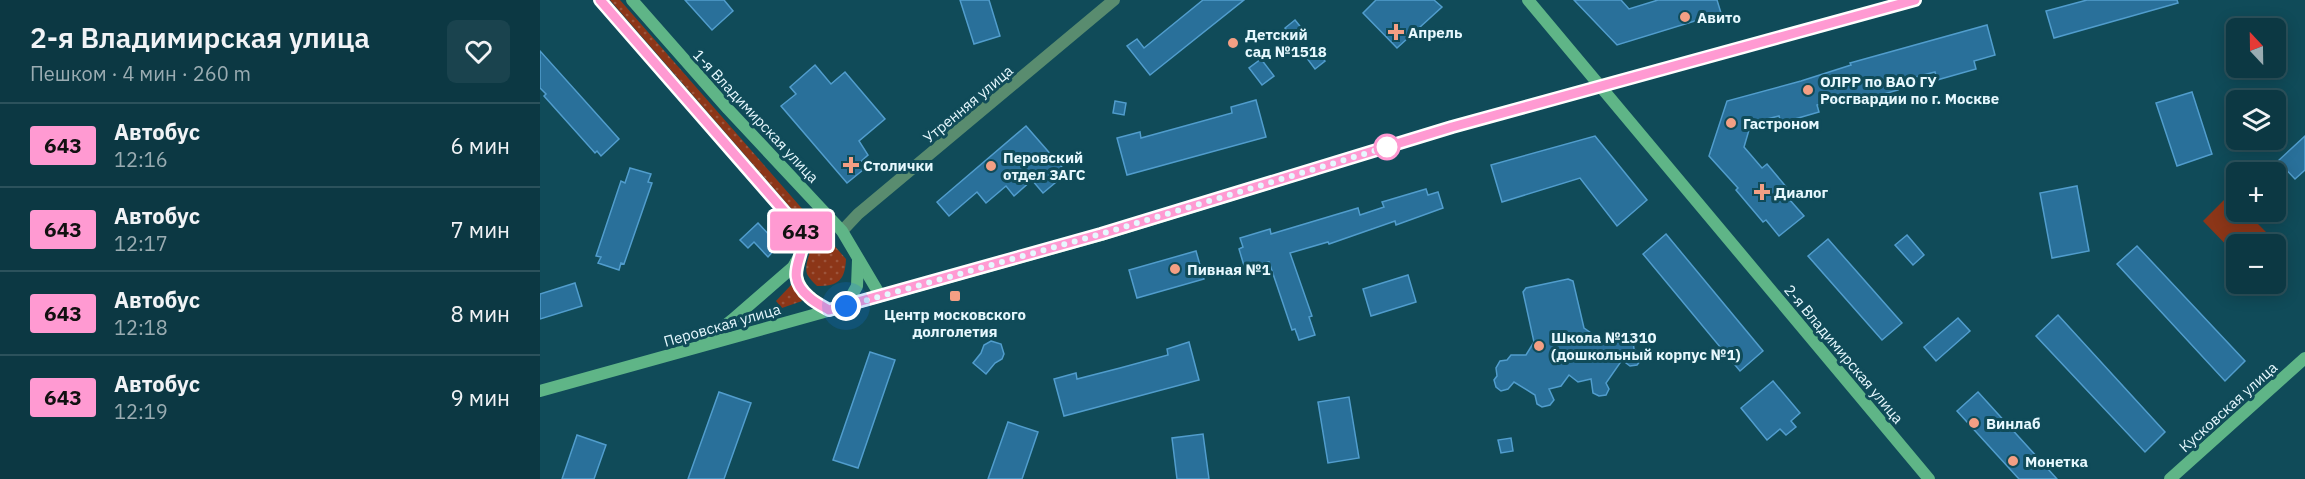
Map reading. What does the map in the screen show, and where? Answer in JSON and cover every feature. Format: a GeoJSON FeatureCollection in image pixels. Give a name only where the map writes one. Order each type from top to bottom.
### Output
{"type":"FeatureCollection","features":[{"type":"Feature","properties":{"kind":"main road"},"geometry":{"type":"LineString","coordinates":[[600,0],[798,227],[802,235],[804,248],[796,262],[732,320],[697,347]]}},
{"type":"Feature","properties":{"kind":"main road","name":"1-я Владимирская улица"},"geometry":{"type":"LineString","coordinates":[[632,0],[728,109],[842,231],[880,295]]}},
{"type":"Feature","properties":{"kind":"main road","name":"2-я Владимирская улица"},"geometry":{"type":"LineString","coordinates":[[1528,0],[1929,479]]}},
{"type":"Feature","properties":{"kind":"main road","name":"Перовская улица"},"geometry":{"type":"LineString","coordinates":[[540,391],[1101,234],[1452,127],[1915,0]]}},
{"type":"Feature","properties":{"kind":"main road"},"geometry":{"type":"LineString","coordinates":[[846,306],[857,286],[859,271],[857,253]]}},
{"type":"Feature","properties":{"kind":"main road"},"geometry":{"type":"LineString","coordinates":[[796,262],[795,274],[804,292],[829,310]]}},
{"type":"Feature","properties":{"kind":"main road","name":"Кусковская улица"},"geometry":{"type":"LineString","coordinates":[[2170,479],[2305,358]]}},
{"type":"Feature","properties":{"kind":"street","name":"Утренняя улица"},"geometry":{"type":"LineString","coordinates":[[842,231],[858,214],[1114,0]]}},
{"type":"Feature","properties":{"kind":"shaded area"},"geometry":{"type":"Polygon","coordinates":[[[610,0],[620,0],[846,259],[844,272],[839,281],[830,285],[817,286],[810,279],[806,269],[812,243],[810,230],[610,0]]]}},
{"type":"Feature","properties":{"kind":"shaded area"},"geometry":{"type":"Polygon","coordinates":[[[2226,198],[2226,222],[2256,222],[2268,234],[2226,234],[2226,245],[2203,221],[2226,198]]]}},
{"type":"Feature","properties":{"kind":"shaded area"},"geometry":{"type":"Polygon","coordinates":[[[792,284],[802,301],[782,308],[776,301],[792,284]]]}},
{"type":"Feature","properties":{"kind":"building"},"geometry":{"type":"Polygon","coordinates":[[[685,0],[724,0],[733,11],[712,30],[685,0]]]}},
{"type":"Feature","properties":{"kind":"building"},"geometry":{"type":"Polygon","coordinates":[[[960,0],[989,0],[1000,36],[974,44],[960,0]]]}},
{"type":"Feature","properties":{"kind":"building"},"geometry":{"type":"Polygon","coordinates":[[[1203,0],[1244,0],[1150,75],[1127,46],[1137,39],[1144,48],[1203,0]]]}},
{"type":"Feature","properties":{"kind":"building"},"geometry":{"type":"Polygon","coordinates":[[[1376,0],[1434,0],[1442,7],[1397,48],[1363,13],[1376,0]]]}},
{"type":"Feature","properties":{"kind":"building"},"geometry":{"type":"Polygon","coordinates":[[[1574,0],[1621,0],[1629,9],[1658,0],[1717,0],[1721,13],[1617,45],[1574,0]]]}},
{"type":"Feature","properties":{"kind":"building"},"geometry":{"type":"Polygon","coordinates":[[[2087,0],[2177,0],[2178,3],[2054,38],[2046,11],[2087,0]]]}},
{"type":"Feature","properties":{"kind":"building"},"geometry":{"type":"Polygon","coordinates":[[[1295,20],[1303,30],[1293,38],[1285,28],[1295,20]]]}},
{"type":"Feature","properties":{"kind":"building"},"geometry":{"type":"Polygon","coordinates":[[[1987,25],[1995,55],[1974,61],[1976,69],[1937,80],[1935,72],[1896,82],[1898,90],[1859,101],[1857,94],[1817,105],[1819,112],[1781,123],[1779,116],[1751,123],[1744,147],[1762,168],[1767,164],[1793,195],[1789,199],[1804,216],[1779,236],[1766,220],[1763,222],[1736,190],[1738,188],[1709,156],[1727,101],[1801,81],[1851,65],[1850,63],[1987,25]]]}},
{"type":"Feature","properties":{"kind":"building"},"geometry":{"type":"Polygon","coordinates":[[[1317,49],[1325,61],[1315,69],[1306,57],[1317,49]]]}},
{"type":"Feature","properties":{"kind":"building"},"geometry":{"type":"Polygon","coordinates":[[[540,51],[619,139],[601,156],[597,151],[595,153],[544,96],[546,94],[540,88],[540,51]]]}},
{"type":"Feature","properties":{"kind":"building"},"geometry":{"type":"Polygon","coordinates":[[[1261,59],[1274,76],[1262,85],[1249,68],[1261,59]]]}},
{"type":"Feature","properties":{"kind":"building"},"geometry":{"type":"Polygon","coordinates":[[[815,65],[831,84],[845,72],[885,119],[859,141],[868,155],[858,164],[863,170],[847,183],[781,106],[796,94],[790,87],[815,65]]]}},
{"type":"Feature","properties":{"kind":"building"},"geometry":{"type":"Polygon","coordinates":[[[2192,92],[2212,154],[2177,166],[2156,103],[2192,92]]]}},
{"type":"Feature","properties":{"kind":"building"},"geometry":{"type":"Polygon","coordinates":[[[1256,100],[1266,137],[1127,175],[1117,138],[1140,132],[1141,138],[1232,113],[1231,107],[1256,100]]]}},
{"type":"Feature","properties":{"kind":"building"},"geometry":{"type":"Polygon","coordinates":[[[1115,101],[1126,103],[1124,115],[1113,113],[1115,101]]]}},
{"type":"Feature","properties":{"kind":"building"},"geometry":{"type":"Polygon","coordinates":[[[1026,126],[1067,173],[1043,193],[1032,180],[1014,196],[1006,186],[986,203],[977,192],[949,216],[937,202],[1026,126]]]}},
{"type":"Feature","properties":{"kind":"building"},"geometry":{"type":"Polygon","coordinates":[[[1595,136],[1647,200],[1617,226],[1580,178],[1502,202],[1491,165],[1595,136]]]}},
{"type":"Feature","properties":{"kind":"building"},"geometry":{"type":"Polygon","coordinates":[[[2305,136],[2305,170],[2295,179],[2286,169],[2286,162],[2278,161],[2305,136]]]}},
{"type":"Feature","properties":{"kind":"building"},"geometry":{"type":"Polygon","coordinates":[[[630,168],[651,174],[648,182],[652,183],[624,264],[621,263],[619,270],[598,263],[601,257],[596,256],[621,181],[625,183],[630,168]]]}},
{"type":"Feature","properties":{"kind":"building"},"geometry":{"type":"Polygon","coordinates":[[[2077,186],[2089,251],[2052,258],[2040,193],[2077,186]]]}},
{"type":"Feature","properties":{"kind":"building"},"geometry":{"type":"Polygon","coordinates":[[[1426,189],[1428,195],[1438,192],[1443,208],[1396,225],[1395,221],[1329,244],[1328,242],[1290,253],[1312,316],[1309,317],[1315,335],[1299,340],[1295,329],[1292,330],[1269,262],[1245,269],[1239,249],[1243,247],[1240,238],[1270,229],[1271,234],[1358,208],[1360,215],[1384,207],[1382,202],[1426,189]]]}},
{"type":"Feature","properties":{"kind":"building"},"geometry":{"type":"Polygon","coordinates":[[[758,223],[775,241],[775,249],[768,257],[754,242],[748,248],[740,240],[758,223]]]}},
{"type":"Feature","properties":{"kind":"building"},"geometry":{"type":"Polygon","coordinates":[[[1666,234],[1763,351],[1740,371],[1643,254],[1666,234]]]}},
{"type":"Feature","properties":{"kind":"building"},"geometry":{"type":"Polygon","coordinates":[[[1907,235],[1924,255],[1913,265],[1895,245],[1907,235]]]}},
{"type":"Feature","properties":{"kind":"building"},"geometry":{"type":"Polygon","coordinates":[[[1828,239],[1902,323],[1882,340],[1808,256],[1828,239]]]}},
{"type":"Feature","properties":{"kind":"building"},"geometry":{"type":"Polygon","coordinates":[[[2137,246],[2245,361],[2225,381],[2117,264],[2137,246]]]}},
{"type":"Feature","properties":{"kind":"building"},"geometry":{"type":"Polygon","coordinates":[[[1196,251],[1204,279],[1137,298],[1129,270],[1196,251]]]}},
{"type":"Feature","properties":{"kind":"building"},"geometry":{"type":"Polygon","coordinates":[[[1408,275],[1416,302],[1371,316],[1363,289],[1408,275]]]}},
{"type":"Feature","properties":{"kind":"building"},"geometry":{"type":"Polygon","coordinates":[[[1568,279],[1573,281],[1584,328],[1600,339],[1614,336],[1620,339],[1626,337],[1633,341],[1634,349],[1639,353],[1641,360],[1637,365],[1630,366],[1622,360],[1606,383],[1609,389],[1606,395],[1599,396],[1593,393],[1591,379],[1578,382],[1569,375],[1561,386],[1549,389],[1554,400],[1550,405],[1542,407],[1537,404],[1535,395],[1514,382],[1508,389],[1501,391],[1496,387],[1494,380],[1497,376],[1496,368],[1500,361],[1507,360],[1511,355],[1526,355],[1534,342],[1523,292],[1526,288],[1568,279]]]}},
{"type":"Feature","properties":{"kind":"building"},"geometry":{"type":"Polygon","coordinates":[[[575,283],[582,306],[540,319],[540,294],[575,283]]]}},
{"type":"Feature","properties":{"kind":"building"},"geometry":{"type":"Polygon","coordinates":[[[2058,315],[2165,432],[2145,452],[2036,336],[2058,315]]]}},
{"type":"Feature","properties":{"kind":"building"},"geometry":{"type":"Polygon","coordinates":[[[1958,318],[1970,331],[1936,361],[1924,347],[1958,318]]]}},
{"type":"Feature","properties":{"kind":"building"},"geometry":{"type":"Polygon","coordinates":[[[991,341],[1001,344],[1004,354],[1002,359],[995,363],[986,374],[973,363],[984,345],[991,341]]]}},
{"type":"Feature","properties":{"kind":"building"},"geometry":{"type":"Polygon","coordinates":[[[1189,342],[1199,380],[1064,416],[1054,379],[1076,373],[1077,379],[1168,355],[1167,349],[1189,342]]]}},
{"type":"Feature","properties":{"kind":"building"},"geometry":{"type":"Polygon","coordinates":[[[870,352],[895,360],[858,468],[833,460],[870,352]]]}},
{"type":"Feature","properties":{"kind":"building"},"geometry":{"type":"Polygon","coordinates":[[[1773,381],[1800,413],[1791,421],[1796,427],[1786,435],[1780,429],[1767,440],[1741,408],[1773,381]]]}},
{"type":"Feature","properties":{"kind":"building"},"geometry":{"type":"Polygon","coordinates":[[[719,392],[751,403],[724,479],[688,479],[719,392]]]}},
{"type":"Feature","properties":{"kind":"building"},"geometry":{"type":"Polygon","coordinates":[[[1978,392],[2057,479],[2019,479],[1957,411],[1978,392]]]}},
{"type":"Feature","properties":{"kind":"building"},"geometry":{"type":"Polygon","coordinates":[[[1349,397],[1359,458],[1328,463],[1318,402],[1349,397]]]}},
{"type":"Feature","properties":{"kind":"building"},"geometry":{"type":"Polygon","coordinates":[[[1008,422],[1038,432],[1022,479],[988,479],[1008,422]]]}},
{"type":"Feature","properties":{"kind":"building"},"geometry":{"type":"Polygon","coordinates":[[[1203,434],[1209,479],[1177,479],[1172,438],[1203,434]]]}},
{"type":"Feature","properties":{"kind":"building"},"geometry":{"type":"Polygon","coordinates":[[[577,435],[606,445],[594,479],[562,479],[577,435]]]}},
{"type":"Feature","properties":{"kind":"building"},"geometry":{"type":"Polygon","coordinates":[[[1511,438],[1513,451],[1501,453],[1498,440],[1511,438]]]}},
{"type":"Feature","properties":{"kind":"bus line","name":"643"},"geometry":{"type":"LineString","coordinates":[[600,0],[801,231],[804,248],[796,262],[795,274],[809,298],[829,310],[1101,234],[1452,127],[1915,0]]}},
{"type":"Feature","properties":{"kind":"place","name":"Авито"},"geometry":{"type":"Point","coordinates":[1685,17]}},
{"type":"Feature","properties":{"kind":"place","name":"Апрель"},"geometry":{"type":"Point","coordinates":[1396,32]}},
{"type":"Feature","properties":{"kind":"place","name":"Детский сад №1518"},"geometry":{"type":"Point","coordinates":[1233,43]}},
{"type":"Feature","properties":{"kind":"place","name":"ОЛРР по ВАО ГУ Росгвардии по г. Москве"},"geometry":{"type":"Point","coordinates":[1808,90]}},
{"type":"Feature","properties":{"kind":"place","name":"Гастроном"},"geometry":{"type":"Point","coordinates":[1731,123]}},
{"type":"Feature","properties":{"kind":"place","name":"Столички"},"geometry":{"type":"Point","coordinates":[851,165]}},
{"type":"Feature","properties":{"kind":"place","name":"Перовский отдел ЗАГС"},"geometry":{"type":"Point","coordinates":[991,166]}},
{"type":"Feature","properties":{"kind":"place","name":"Диалог"},"geometry":{"type":"Point","coordinates":[1762,192]}},
{"type":"Feature","properties":{"kind":"place","name":"Пивная №1"},"geometry":{"type":"Point","coordinates":[1175,269]}},
{"type":"Feature","properties":{"kind":"place","name":"Центр московского долголетия"},"geometry":{"type":"Point","coordinates":[955,296]}},
{"type":"Feature","properties":{"kind":"place","name":"Школа №1310 (дошкольный корпус №1)"},"geometry":{"type":"Point","coordinates":[1539,346]}},
{"type":"Feature","properties":{"kind":"place","name":"Винлаб"},"geometry":{"type":"Point","coordinates":[1974,423]}},
{"type":"Feature","properties":{"kind":"place","name":"Монетка"},"geometry":{"type":"Point","coordinates":[2013,461]}},
{"type":"Feature","properties":{"kind":"route"},"geometry":{"type":"LineString","coordinates":[[846,306],[1101,234],[1387,147]]}}]}
